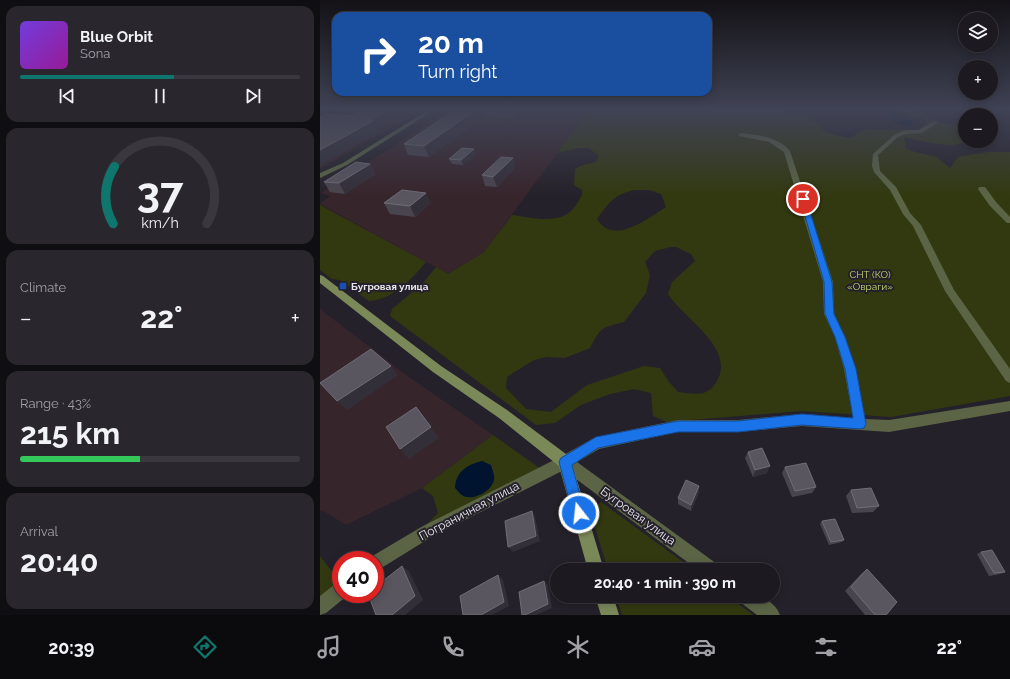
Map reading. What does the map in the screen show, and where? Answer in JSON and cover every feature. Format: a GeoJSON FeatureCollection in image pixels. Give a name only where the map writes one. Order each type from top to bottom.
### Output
{"type":"FeatureCollection","features":[{"type":"Feature","properties":{"kind":"street"},"geometry":{"type":"LineString","coordinates":[[320,176],[345,164],[388,138]]}},
{"type":"Feature","properties":{"kind":"street"},"geometry":{"type":"LineString","coordinates":[[759,138],[775,142],[787,150],[828,282],[829,314],[840,337],[850,369],[860,424]]}},
{"type":"Feature","properties":{"kind":"street"},"geometry":{"type":"LineString","coordinates":[[894,138],[875,155],[875,166],[877,172],[893,189],[907,214],[917,225],[950,291],[969,316],[974,328],[1010,378]]}},
{"type":"Feature","properties":{"kind":"street"},"geometry":{"type":"LineString","coordinates":[[982,190],[993,204],[1010,221]]}},
{"type":"Feature","properties":{"kind":"street"},"geometry":{"type":"LineString","coordinates":[[320,278],[437,369],[503,414],[544,444],[565,462],[574,498],[594,563]]}},
{"type":"Feature","properties":{"kind":"street","name":"Пограничная улица"},"geometry":{"type":"LineString","coordinates":[[384,558],[428,530],[565,462],[596,443],[678,426],[738,426],[802,420],[889,426],[1010,406]]}},
{"type":"Feature","properties":{"kind":"street","name":"Бугровая улица"},"geometry":{"type":"LineString","coordinates":[[565,462],[702,563]]}},
{"type":"Feature","properties":{"kind":"street"},"geometry":{"type":"LineString","coordinates":[[320,607],[332,597]]}},
{"type":"Feature","properties":{"kind":"street"},"geometry":{"type":"LineString","coordinates":[[606,603],[610,615]]}},
{"type":"Feature","properties":{"kind":"street"},"geometry":{"type":"LineString","coordinates":[[755,603],[771,615]]}},
{"type":"Feature","properties":{"kind":"shaded area"},"geometry":{"type":"Polygon","coordinates":[[[320,138],[374,138],[320,169],[320,138]]]}},
{"type":"Feature","properties":{"kind":"shaded area"},"geometry":{"type":"Polygon","coordinates":[[[406,138],[569,138],[484,252],[448,274],[320,204],[330,196],[321,193],[406,138]]]}},
{"type":"Feature","properties":{"kind":"shaded area"},"geometry":{"type":"Polygon","coordinates":[[[320,309],[406,375],[493,435],[422,488],[346,525],[322,510],[320,512],[320,309]]]}},
{"type":"Feature","properties":{"kind":"green space","name":"СНТ (КО) «Овраги»"},"geometry":{"type":"Polygon","coordinates":[[[568,138],[904,138],[906,148],[915,152],[937,157],[950,168],[958,157],[986,152],[1010,152],[1010,396],[891,417],[802,411],[667,422],[653,416],[651,393],[634,389],[610,394],[581,405],[555,423],[536,425],[390,316],[392,309],[423,283],[436,267],[448,274],[484,252],[512,215],[549,219],[565,215],[572,210],[582,195],[582,190],[574,185],[575,169],[580,166],[596,162],[599,156],[589,148],[579,148],[557,153],[568,138]],[[634,190],[621,194],[612,200],[597,219],[604,227],[612,230],[630,228],[666,207],[661,194],[650,190],[634,190]],[[676,247],[655,251],[645,262],[650,275],[646,293],[624,322],[602,329],[590,348],[565,358],[547,357],[534,360],[507,377],[506,388],[526,409],[551,412],[587,385],[644,366],[660,368],[678,392],[696,394],[706,392],[718,379],[721,367],[719,356],[713,344],[705,334],[668,294],[672,282],[695,261],[691,254],[676,247]]]}},
{"type":"Feature","properties":{"kind":"green space"},"geometry":{"type":"Polygon","coordinates":[[[907,138],[958,138],[958,144],[945,145],[907,138]]]}},
{"type":"Feature","properties":{"kind":"green space"},"geometry":{"type":"Polygon","coordinates":[[[320,205],[426,262],[408,282],[394,293],[386,297],[369,301],[340,280],[332,279],[320,270],[320,205]]]}},
{"type":"Feature","properties":{"kind":"green space"},"geometry":{"type":"Polygon","coordinates":[[[493,435],[541,469],[422,529],[438,513],[433,496],[422,488],[493,435]]]}},
{"type":"Feature","properties":{"kind":"green space"},"geometry":{"type":"Polygon","coordinates":[[[601,502],[684,563],[606,563],[590,511],[601,502]]]}},
{"type":"Feature","properties":{"kind":"green space"},"geometry":{"type":"Polygon","coordinates":[[[320,556],[332,572],[332,589],[320,599],[320,556]]]}},
{"type":"Feature","properties":{"kind":"green space"},"geometry":{"type":"Polygon","coordinates":[[[618,603],[737,603],[753,615],[622,615],[618,603]]]}},
{"type":"Feature","properties":{"kind":"water"},"geometry":{"type":"Polygon","coordinates":[[[482,461],[491,465],[494,476],[493,484],[484,493],[475,497],[463,496],[455,488],[460,473],[467,467],[482,461]]]}},
{"type":"Feature","properties":{"kind":"building"},"geometry":{"type":"Polygon","coordinates":[[[320,138],[342,138],[320,150],[320,138]]]}},
{"type":"Feature","properties":{"kind":"building"},"geometry":{"type":"Polygon","coordinates":[[[413,138],[436,138],[424,146],[404,144],[413,138]]]}},
{"type":"Feature","properties":{"kind":"building"},"geometry":{"type":"Polygon","coordinates":[[[462,148],[474,149],[461,160],[449,159],[462,148]]]}},
{"type":"Feature","properties":{"kind":"building"},"geometry":{"type":"Polygon","coordinates":[[[501,157],[513,158],[493,177],[482,175],[501,157]]]}},
{"type":"Feature","properties":{"kind":"building"},"geometry":{"type":"Polygon","coordinates":[[[356,162],[370,164],[339,183],[324,182],[356,162]]]}},
{"type":"Feature","properties":{"kind":"building"},"geometry":{"type":"Polygon","coordinates":[[[402,190],[426,193],[410,206],[384,203],[402,190]]]}},
{"type":"Feature","properties":{"kind":"building"},"geometry":{"type":"Polygon","coordinates":[[[371,349],[391,366],[337,401],[320,383],[371,349]]]}},
{"type":"Feature","properties":{"kind":"building"},"geometry":{"type":"Polygon","coordinates":[[[416,407],[431,427],[400,449],[386,427],[416,407]]]}},
{"type":"Feature","properties":{"kind":"building"},"geometry":{"type":"Polygon","coordinates":[[[762,448],[770,466],[755,470],[748,452],[762,448]]]}},
{"type":"Feature","properties":{"kind":"building"},"geometry":{"type":"Polygon","coordinates":[[[806,463],[816,487],[795,491],[785,467],[806,463]]]}},
{"type":"Feature","properties":{"kind":"building"},"geometry":{"type":"Polygon","coordinates":[[[686,480],[699,486],[691,505],[678,498],[686,480]]]}},
{"type":"Feature","properties":{"kind":"building"},"geometry":{"type":"Polygon","coordinates":[[[871,488],[879,506],[857,508],[851,490],[871,488]]]}},
{"type":"Feature","properties":{"kind":"building"},"geometry":{"type":"Polygon","coordinates":[[[532,511],[536,536],[508,547],[505,521],[532,511]]]}},
{"type":"Feature","properties":{"kind":"building"},"geometry":{"type":"Polygon","coordinates":[[[835,519],[844,540],[831,542],[822,521],[835,519]]]}},
{"type":"Feature","properties":{"kind":"building"},"geometry":{"type":"Polygon","coordinates":[[[992,550],[1005,572],[994,573],[981,552],[992,550]]]}},
{"type":"Feature","properties":{"kind":"building"},"geometry":{"type":"Polygon","coordinates":[[[402,566],[415,596],[392,615],[376,615],[371,603],[384,603],[384,580],[402,566]]]}},
{"type":"Feature","properties":{"kind":"building"},"geometry":{"type":"Polygon","coordinates":[[[867,569],[897,602],[886,615],[875,615],[851,587],[867,569]]]}},
{"type":"Feature","properties":{"kind":"building"},"geometry":{"type":"Polygon","coordinates":[[[498,575],[504,602],[481,615],[463,615],[460,596],[498,575]]]}},
{"type":"Feature","properties":{"kind":"building"},"geometry":{"type":"Polygon","coordinates":[[[544,581],[548,604],[522,615],[519,592],[544,581]]]}},
{"type":"Feature","properties":{"kind":"place","name":"Бугровая улица"},"geometry":{"type":"Point","coordinates":[343,286]}},
{"type":"Feature","properties":{"kind":"route"},"geometry":{"type":"LineString","coordinates":[[579,513],[565,462],[596,443],[678,426],[738,426],[802,420],[860,424],[850,369],[840,337],[829,314],[828,282],[803,199]]}}]}
